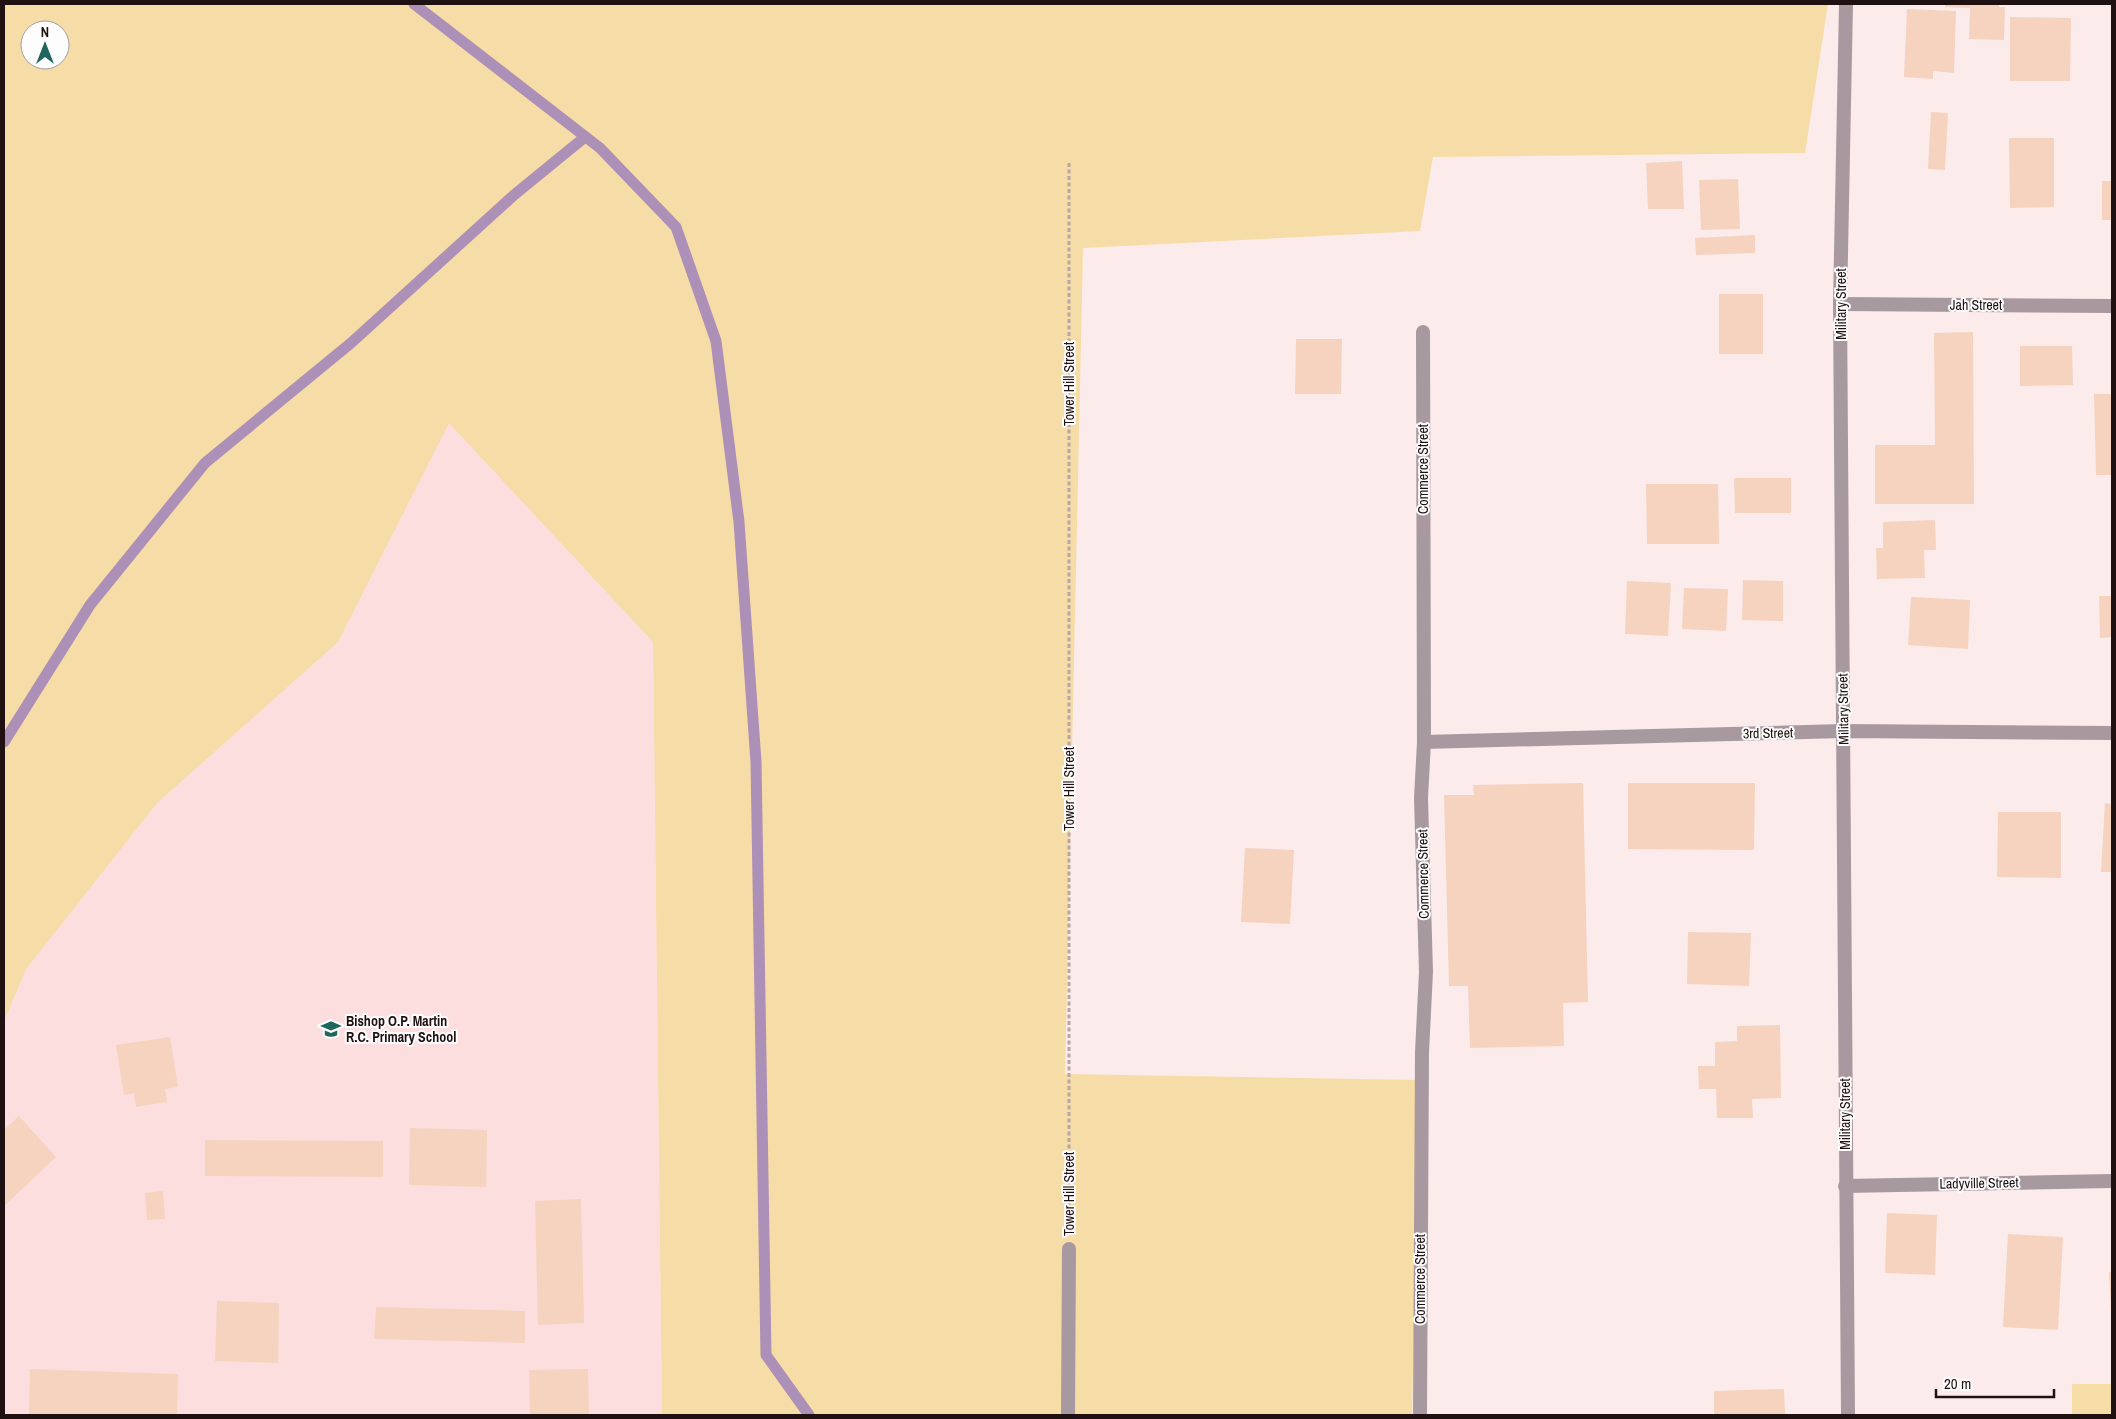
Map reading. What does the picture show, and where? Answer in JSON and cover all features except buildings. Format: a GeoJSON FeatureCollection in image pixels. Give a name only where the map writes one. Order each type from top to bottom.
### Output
{"type":"FeatureCollection","features":[{"type":"Feature","properties":{"kind":"street","name":"Military Street"},"geometry":{"type":"LineString","coordinates":[[1846,4],[1840,304],[1848,1415]]}},
{"type":"Feature","properties":{"kind":"street","name":"Jah Street"},"geometry":{"type":"LineString","coordinates":[[1840,304],[2112,306]]}},
{"type":"Feature","properties":{"kind":"street","name":"Commerce Street"},"geometry":{"type":"LineString","coordinates":[[1420,1415],[1422,1091],[1426,972],[1421,798],[1424,742],[1423,332]]}},
{"type":"Feature","properties":{"kind":"street","name":"3rd Street"},"geometry":{"type":"LineString","coordinates":[[1424,742],[1843,731],[2112,733]]}},
{"type":"Feature","properties":{"kind":"street","name":"Ladyville Street"},"geometry":{"type":"LineString","coordinates":[[1846,1186],[2112,1181]]}},
{"type":"Feature","properties":{"kind":"street","name":"Tower Hill Street"},"geometry":{"type":"LineString","coordinates":[[1068,1249],[1068,1415]]}},
{"type":"Feature","properties":{"kind":"path","name":"Tower Hill Street"},"geometry":{"type":"LineString","coordinates":[[1068,163],[1068,1249]]}},
{"type":"Feature","properties":{"kind":"shaded area"},"geometry":{"type":"Polygon","coordinates":[[[4,4],[1828,4],[1805,153],[1433,157],[1420,231],[1083,248],[1065,1074],[1420,1080],[1412,1415],[662,1415],[653,642],[449,423],[338,642],[157,803],[26,969],[4,1021],[4,4]]]}},
{"type":"Feature","properties":{"kind":"shaded area","name":"Bishop O.P. Martin R.C. Primary School"},"geometry":{"type":"Polygon","coordinates":[[[644,172],[653,642],[662,1415],[4,1415],[4,411],[644,172]]]}},
{"type":"Feature","properties":{"kind":"shaded area"},"geometry":{"type":"Polygon","coordinates":[[[2072,1384],[2112,1384],[2112,1415],[2072,1415],[2072,1384]]]}},
{"type":"Feature","properties":{"kind":"waterway"},"geometry":{"type":"LineString","coordinates":[[414,4],[600,148],[676,227],[716,341],[739,522],[756,762],[766,1355],[809,1415]]}},
{"type":"Feature","properties":{"kind":"waterway"},"geometry":{"type":"LineString","coordinates":[[4,742],[90,605],[205,463],[351,343],[514,195],[585,137]]}},
{"type":"Feature","properties":{"kind":"place","name":"Bishop O.P. Martin R.C. Primary School"},"geometry":{"type":"Point","coordinates":[331,1029]}}]}
